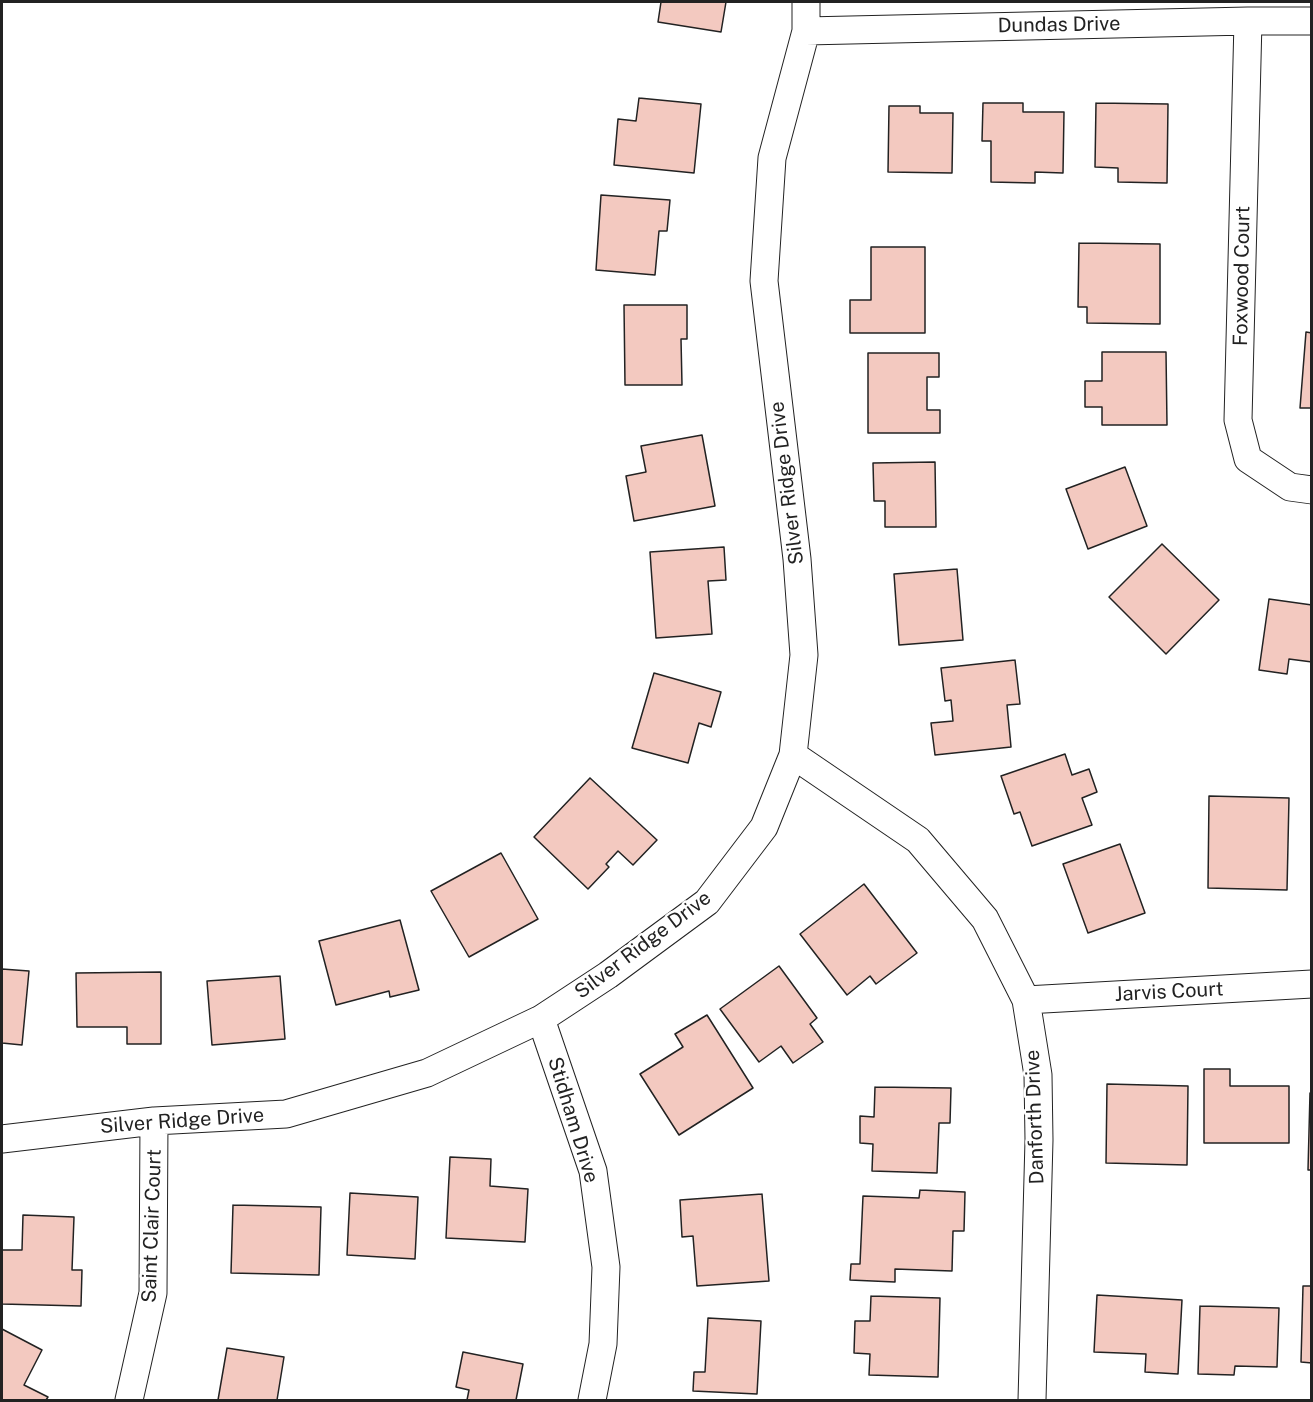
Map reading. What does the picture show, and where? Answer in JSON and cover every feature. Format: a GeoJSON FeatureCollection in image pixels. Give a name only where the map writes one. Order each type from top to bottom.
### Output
{"type":"FeatureCollection","features":[{"type":"Feature","properties":{"kind":"street","name":"Silver Ridge Drive"},"geometry":{"type":"LineString","coordinates":[[2,1139],[154,1121],[286,1114],[427,1073],[541,1019],[608,975],[707,902],[764,827],[793,755],[804,655],[797,559],[764,281],[772,158],[806,31],[806,2]]}},
{"type":"Feature","properties":{"kind":"street","name":"Foxwood Court"},"geometry":{"type":"LineString","coordinates":[[1248,21],[1238,420],[1248,459],[1290,488],[1311,490]]}},
{"type":"Feature","properties":{"kind":"street","name":"Dundas Drive"},"geometry":{"type":"LineString","coordinates":[[806,31],[1311,21]]}},
{"type":"Feature","properties":{"kind":"street","name":"Danforth Drive"},"geometry":{"type":"LineString","coordinates":[[793,755],[918,840],[985,919],[1026,1000],[1038,1075],[1039,1140],[1032,1401]]}},
{"type":"Feature","properties":{"kind":"street","name":"Jarvis Court"},"geometry":{"type":"LineString","coordinates":[[1026,1000],[1311,984]]}},
{"type":"Feature","properties":{"kind":"street","name":"Stidham Drive"},"geometry":{"type":"LineString","coordinates":[[541,1019],[593,1171],[606,1267],[603,1344],[592,1401]]}},
{"type":"Feature","properties":{"kind":"street","name":"Saint Clair Court"},"geometry":{"type":"LineString","coordinates":[[129,1401],[153,1293],[154,1121]]}},
{"type":"Feature","properties":{"kind":"building"},"geometry":{"type":"Polygon","coordinates":[[[661,2],[726,2],[721,32],[658,22],[661,2]]]}},
{"type":"Feature","properties":{"kind":"building"},"geometry":{"type":"Polygon","coordinates":[[[639,98],[701,104],[694,173],[614,165],[618,119],[636,121],[639,98]]]}},
{"type":"Feature","properties":{"kind":"building"},"geometry":{"type":"Polygon","coordinates":[[[983,103],[1023,103],[1023,112],[1064,112],[1063,173],[1035,172],[1035,183],[991,182],[991,141],[982,141],[983,103]]]}},
{"type":"Feature","properties":{"kind":"building"},"geometry":{"type":"Polygon","coordinates":[[[1096,103],[1168,104],[1167,183],[1118,182],[1118,168],[1095,167],[1096,103]]]}},
{"type":"Feature","properties":{"kind":"building"},"geometry":{"type":"Polygon","coordinates":[[[889,106],[920,106],[920,113],[953,113],[952,173],[888,172],[889,106]]]}},
{"type":"Feature","properties":{"kind":"building"},"geometry":{"type":"Polygon","coordinates":[[[601,195],[670,200],[667,231],[659,231],[655,275],[596,270],[601,195]]]}},
{"type":"Feature","properties":{"kind":"building"},"geometry":{"type":"Polygon","coordinates":[[[1079,243],[1160,244],[1160,324],[1087,323],[1087,307],[1078,307],[1079,243]]]}},
{"type":"Feature","properties":{"kind":"building"},"geometry":{"type":"Polygon","coordinates":[[[871,247],[925,247],[925,333],[850,333],[850,300],[871,300],[871,247]]]}},
{"type":"Feature","properties":{"kind":"building"},"geometry":{"type":"Polygon","coordinates":[[[624,305],[687,305],[687,339],[681,339],[682,385],[625,385],[624,305]]]}},
{"type":"Feature","properties":{"kind":"building"},"geometry":{"type":"Polygon","coordinates":[[[1306,332],[1312,333],[1312,408],[1300,408],[1306,332]]]}},
{"type":"Feature","properties":{"kind":"building"},"geometry":{"type":"Polygon","coordinates":[[[1102,352],[1166,352],[1167,425],[1102,425],[1102,407],[1085,407],[1085,381],[1102,381],[1102,352]]]}},
{"type":"Feature","properties":{"kind":"building"},"geometry":{"type":"Polygon","coordinates":[[[868,353],[939,353],[939,377],[927,377],[927,410],[940,410],[940,433],[868,433],[868,353]]]}},
{"type":"Feature","properties":{"kind":"building"},"geometry":{"type":"Polygon","coordinates":[[[702,435],[715,506],[634,521],[626,476],[646,472],[641,446],[702,435]]]}},
{"type":"Feature","properties":{"kind":"building"},"geometry":{"type":"Polygon","coordinates":[[[935,462],[936,527],[885,527],[885,501],[874,501],[873,463],[935,462]]]}},
{"type":"Feature","properties":{"kind":"building"},"geometry":{"type":"Polygon","coordinates":[[[1125,467],[1147,526],[1088,549],[1066,489],[1125,467]]]}},
{"type":"Feature","properties":{"kind":"building"},"geometry":{"type":"Polygon","coordinates":[[[1162,544],[1219,600],[1166,654],[1109,597],[1162,544]]]}},
{"type":"Feature","properties":{"kind":"building"},"geometry":{"type":"Polygon","coordinates":[[[724,547],[726,580],[708,581],[712,634],[656,638],[650,552],[724,547]]]}},
{"type":"Feature","properties":{"kind":"building"},"geometry":{"type":"Polygon","coordinates":[[[957,569],[963,640],[899,645],[894,574],[957,569]]]}},
{"type":"Feature","properties":{"kind":"building"},"geometry":{"type":"Polygon","coordinates":[[[1269,599],[1312,605],[1312,662],[1289,659],[1287,674],[1259,670],[1269,599]]]}},
{"type":"Feature","properties":{"kind":"building"},"geometry":{"type":"Polygon","coordinates":[[[1015,660],[1020,704],[1007,705],[1011,747],[935,755],[931,723],[953,721],[951,700],[945,701],[941,668],[1015,660]]]}},
{"type":"Feature","properties":{"kind":"building"},"geometry":{"type":"Polygon","coordinates":[[[654,673],[721,692],[711,727],[699,723],[688,763],[632,748],[654,673]]]}},
{"type":"Feature","properties":{"kind":"building"},"geometry":{"type":"Polygon","coordinates":[[[1065,754],[1072,775],[1089,769],[1097,792],[1082,798],[1092,825],[1032,846],[1020,812],[1014,814],[1001,776],[1065,754]]]}},
{"type":"Feature","properties":{"kind":"building"},"geometry":{"type":"Polygon","coordinates":[[[590,778],[657,840],[633,865],[618,851],[606,864],[609,867],[588,889],[534,837],[590,778]]]}},
{"type":"Feature","properties":{"kind":"building"},"geometry":{"type":"Polygon","coordinates":[[[1209,796],[1289,798],[1287,890],[1208,888],[1209,796]]]}},
{"type":"Feature","properties":{"kind":"building"},"geometry":{"type":"Polygon","coordinates":[[[1120,844],[1145,913],[1088,933],[1063,864],[1120,844]]]}},
{"type":"Feature","properties":{"kind":"building"},"geometry":{"type":"Polygon","coordinates":[[[501,853],[538,919],[469,957],[431,891],[501,853]]]}},
{"type":"Feature","properties":{"kind":"building"},"geometry":{"type":"Polygon","coordinates":[[[864,884],[917,953],[876,984],[870,976],[847,995],[800,934],[864,884]]]}},
{"type":"Feature","properties":{"kind":"building"},"geometry":{"type":"Polygon","coordinates":[[[400,920],[419,990],[390,997],[389,991],[336,1005],[319,941],[400,920]]]}},
{"type":"Feature","properties":{"kind":"building"},"geometry":{"type":"Polygon","coordinates":[[[779,966],[817,1018],[810,1024],[823,1042],[793,1063],[781,1046],[759,1062],[720,1009],[779,966]]]}},
{"type":"Feature","properties":{"kind":"building"},"geometry":{"type":"Polygon","coordinates":[[[2,969],[29,971],[22,1045],[2,1043],[2,969]]]}},
{"type":"Feature","properties":{"kind":"building"},"geometry":{"type":"Polygon","coordinates":[[[161,972],[161,1044],[127,1044],[127,1027],[77,1027],[76,973],[161,972]]]}},
{"type":"Feature","properties":{"kind":"building"},"geometry":{"type":"Polygon","coordinates":[[[280,976],[285,1039],[212,1045],[207,981],[280,976]]]}},
{"type":"Feature","properties":{"kind":"building"},"geometry":{"type":"Polygon","coordinates":[[[707,1015],[753,1088],[679,1135],[640,1074],[683,1047],[675,1034],[707,1015]]]}},
{"type":"Feature","properties":{"kind":"building"},"geometry":{"type":"Polygon","coordinates":[[[1204,1069],[1230,1069],[1230,1086],[1289,1086],[1289,1143],[1204,1143],[1204,1069]]]}},
{"type":"Feature","properties":{"kind":"building"},"geometry":{"type":"Polygon","coordinates":[[[1107,1084],[1188,1086],[1187,1165],[1106,1163],[1107,1084]]]}},
{"type":"Feature","properties":{"kind":"building"},"geometry":{"type":"Polygon","coordinates":[[[875,1087],[951,1088],[950,1123],[939,1123],[937,1173],[872,1171],[873,1144],[860,1143],[860,1116],[874,1117],[875,1087]]]}},
{"type":"Feature","properties":{"kind":"building"},"geometry":{"type":"Polygon","coordinates":[[[1310,1093],[1312,1093],[1312,1170],[1308,1170],[1310,1093]]]}},
{"type":"Feature","properties":{"kind":"building"},"geometry":{"type":"Polygon","coordinates":[[[450,1157],[491,1159],[490,1186],[528,1189],[525,1242],[446,1238],[450,1157]]]}},
{"type":"Feature","properties":{"kind":"building"},"geometry":{"type":"Polygon","coordinates":[[[920,1190],[965,1192],[964,1231],[953,1231],[952,1271],[895,1269],[895,1282],[850,1280],[851,1264],[860,1264],[863,1196],[919,1198],[920,1190]]]}},
{"type":"Feature","properties":{"kind":"building"},"geometry":{"type":"Polygon","coordinates":[[[350,1193],[418,1197],[415,1259],[347,1255],[350,1193]]]}},
{"type":"Feature","properties":{"kind":"building"},"geometry":{"type":"Polygon","coordinates":[[[762,1194],[769,1281],[697,1286],[693,1236],[682,1237],[680,1200],[762,1194]]]}},
{"type":"Feature","properties":{"kind":"building"},"geometry":{"type":"Polygon","coordinates":[[[233,1205],[321,1207],[319,1275],[231,1273],[233,1205]]]}},
{"type":"Feature","properties":{"kind":"building"},"geometry":{"type":"Polygon","coordinates":[[[23,1215],[74,1217],[72,1270],[82,1270],[81,1306],[2,1304],[2,1250],[22,1250],[23,1215]]]}},
{"type":"Feature","properties":{"kind":"building"},"geometry":{"type":"Polygon","coordinates":[[[1303,1286],[1312,1286],[1312,1363],[1301,1362],[1303,1286]]]}},
{"type":"Feature","properties":{"kind":"building"},"geometry":{"type":"Polygon","coordinates":[[[1097,1295],[1182,1300],[1178,1374],[1145,1372],[1146,1354],[1094,1352],[1097,1295]]]}},
{"type":"Feature","properties":{"kind":"building"},"geometry":{"type":"Polygon","coordinates":[[[871,1296],[940,1298],[938,1377],[869,1375],[870,1354],[854,1353],[855,1321],[870,1321],[871,1296]]]}},
{"type":"Feature","properties":{"kind":"building"},"geometry":{"type":"Polygon","coordinates":[[[1200,1306],[1279,1308],[1277,1367],[1235,1366],[1234,1375],[1198,1374],[1200,1306]]]}},
{"type":"Feature","properties":{"kind":"building"},"geometry":{"type":"Polygon","coordinates":[[[708,1318],[761,1321],[757,1394],[693,1391],[694,1372],[705,1372],[708,1318]]]}},
{"type":"Feature","properties":{"kind":"building"},"geometry":{"type":"Polygon","coordinates":[[[2,1329],[42,1350],[24,1385],[48,1397],[46,1400],[2,1400],[2,1329]]]}},
{"type":"Feature","properties":{"kind":"building"},"geometry":{"type":"Polygon","coordinates":[[[227,1348],[284,1357],[277,1400],[218,1400],[227,1348]]]}},
{"type":"Feature","properties":{"kind":"building"},"geometry":{"type":"Polygon","coordinates":[[[463,1352],[523,1364],[516,1400],[467,1400],[469,1390],[456,1387],[463,1352]]]}}]}
